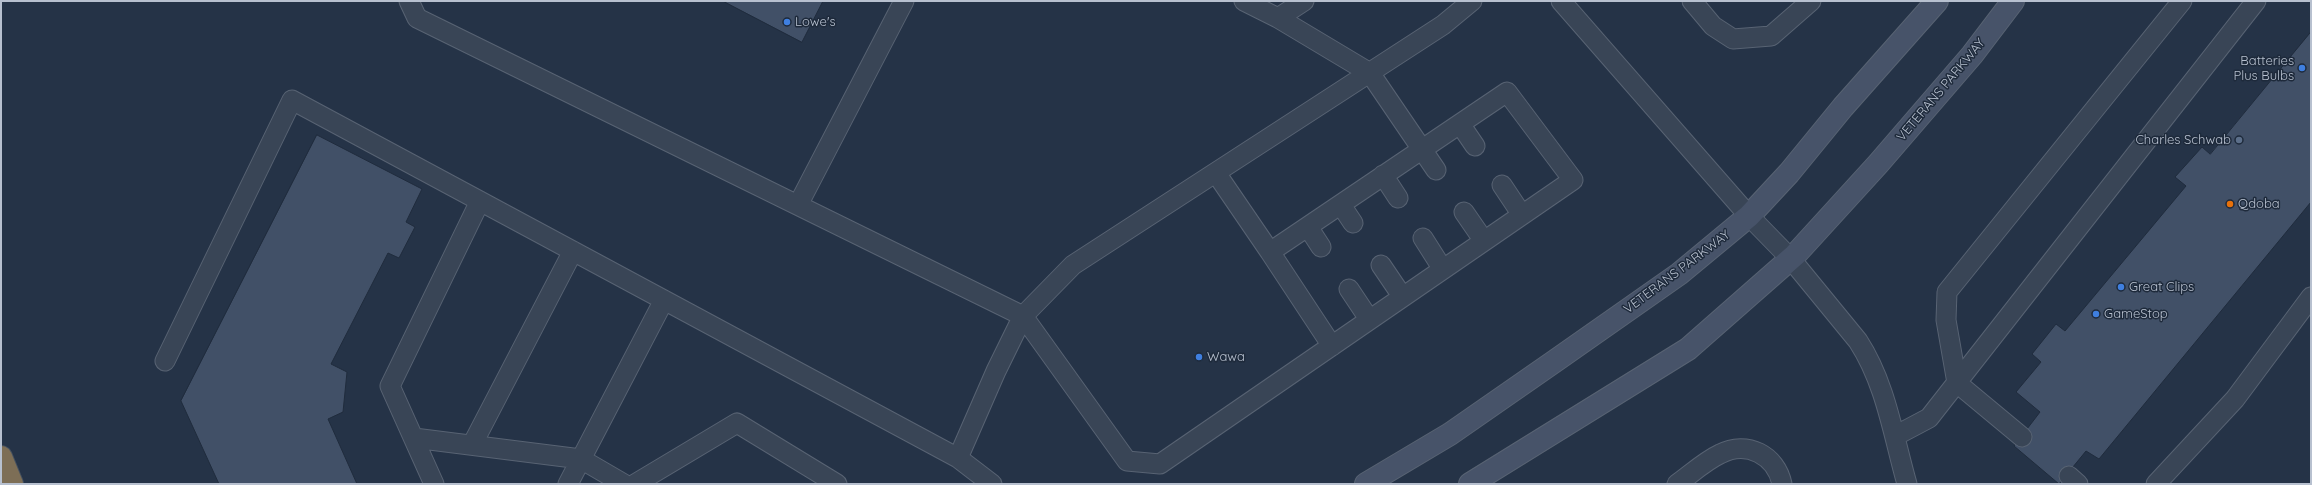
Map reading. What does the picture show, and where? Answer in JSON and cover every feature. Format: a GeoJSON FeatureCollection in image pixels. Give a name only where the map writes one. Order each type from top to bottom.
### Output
{"type":"FeatureCollection","features":[{"type":"Feature","properties":{"kind":"highway"},"geometry":{"type":"LineString","coordinates":[[1,457],[12,484]]}},
{"type":"Feature","properties":{"kind":"main road","name":"VETERANS PARKWAY"},"geometry":{"type":"LineString","coordinates":[[1366,484],[1450,434],[1555,361],[1678,274],[1749,216],[1790,173],[1843,106],[1937,1]]}},
{"type":"Feature","properties":{"kind":"main road","name":"VETERANS PARKWAY"},"geometry":{"type":"LineString","coordinates":[[1470,484],[1688,349],[1790,258],[1878,164],[1972,55],[2012,1]]}},
{"type":"Feature","properties":{"kind":"lane"},"geometry":{"type":"LineString","coordinates":[[410,1],[417,18],[1023,316],[1127,461],[1160,464],[1332,346],[1442,268],[1573,180],[1508,92],[1270,252]]}},
{"type":"Feature","properties":{"kind":"lane"},"geometry":{"type":"LineString","coordinates":[[798,205],[904,1]]}},
{"type":"Feature","properties":{"kind":"lane"},"geometry":{"type":"LineString","coordinates":[[1244,1],[1278,18],[1370,73],[1436,170]]}},
{"type":"Feature","properties":{"kind":"lane"},"geometry":{"type":"LineString","coordinates":[[1278,18],[1304,1]]}},
{"type":"Feature","properties":{"kind":"lane"},"geometry":{"type":"LineString","coordinates":[[958,458],[996,371],[1023,316],[1073,265],[1370,73],[1443,24],[1472,1]]}},
{"type":"Feature","properties":{"kind":"lane"},"geometry":{"type":"LineString","coordinates":[[1561,1],[1749,216],[1790,258],[1849,329],[1867,354],[1882,388],[1907,484]]}},
{"type":"Feature","properties":{"kind":"lane"},"geometry":{"type":"LineString","coordinates":[[1692,1],[1713,26],[1733,39],[1771,36],[1811,1]]}},
{"type":"Feature","properties":{"kind":"lane"},"geometry":{"type":"LineString","coordinates":[[2022,437],[1957,383],[1946,320],[1947,292],[2182,1]]}},
{"type":"Feature","properties":{"kind":"lane"},"geometry":{"type":"LineString","coordinates":[[1895,436],[1929,418],[2256,1]]}},
{"type":"Feature","properties":{"kind":"lane"},"geometry":{"type":"LineString","coordinates":[[165,361],[292,100],[958,458],[992,484]]}},
{"type":"Feature","properties":{"kind":"lane"},"geometry":{"type":"LineString","coordinates":[[1460,124],[1475,146]]}},
{"type":"Feature","properties":{"kind":"lane"},"geometry":{"type":"LineString","coordinates":[[1216,173],[1332,346]]}},
{"type":"Feature","properties":{"kind":"lane"},"geometry":{"type":"LineString","coordinates":[[1384,175],[1398,198]]}},
{"type":"Feature","properties":{"kind":"lane"},"geometry":{"type":"LineString","coordinates":[[1502,186],[1522,215]]}},
{"type":"Feature","properties":{"kind":"lane"},"geometry":{"type":"LineString","coordinates":[[434,484],[390,386],[480,201]]}},
{"type":"Feature","properties":{"kind":"lane"},"geometry":{"type":"LineString","coordinates":[[1341,205],[1353,223]]}},
{"type":"Feature","properties":{"kind":"lane"},"geometry":{"type":"LineString","coordinates":[[1464,212],[1484,241]]}},
{"type":"Feature","properties":{"kind":"lane"},"geometry":{"type":"LineString","coordinates":[[1308,227],[1321,247]]}},
{"type":"Feature","properties":{"kind":"lane"},"geometry":{"type":"LineString","coordinates":[[1423,238],[1442,268]]}},
{"type":"Feature","properties":{"kind":"lane"},"geometry":{"type":"LineString","coordinates":[[472,445],[573,251]]}},
{"type":"Feature","properties":{"kind":"lane"},"geometry":{"type":"LineString","coordinates":[[1381,265],[1402,296]]}},
{"type":"Feature","properties":{"kind":"lane"},"geometry":{"type":"LineString","coordinates":[[1349,289],[1368,320]]}},
{"type":"Feature","properties":{"kind":"lane"},"geometry":{"type":"LineString","coordinates":[[2156,484],[2235,399],[2311,297]]}},
{"type":"Feature","properties":{"kind":"lane"},"geometry":{"type":"LineString","coordinates":[[568,484],[664,300]]}},
{"type":"Feature","properties":{"kind":"lane"},"geometry":{"type":"LineString","coordinates":[[635,484],[737,423],[837,484]]}},
{"type":"Feature","properties":{"kind":"lane"},"geometry":{"type":"LineString","coordinates":[[414,438],[581,459],[624,484]]}},
{"type":"Feature","properties":{"kind":"lane"},"geometry":{"type":"LineString","coordinates":[[1677,484],[1721,453],[1745,448],[1758,450],[1769,460],[1782,484]]}},
{"type":"Feature","properties":{"kind":"building","name":"Lowe's"},"geometry":{"type":"Polygon","coordinates":[[[723,1],[823,1],[802,42],[723,1]]]}},
{"type":"Feature","properties":{"kind":"building"},"geometry":{"type":"Polygon","coordinates":[[[2311,32],[2311,202],[2099,459],[2086,451],[2059,484],[2014,446],[2040,412],[2016,392],[2041,362],[2032,354],[2056,324],[2065,331],[2186,186],[2175,177],[2202,147],[2210,154],[2311,32]]]}},
{"type":"Feature","properties":{"kind":"building"},"geometry":{"type":"Polygon","coordinates":[[[317,135],[422,189],[406,222],[415,227],[399,258],[388,253],[331,364],[347,372],[343,412],[328,419],[357,484],[219,484],[181,401],[317,135]]]}},
{"type":"Feature","properties":{"kind":"place","name":"Lowe's"},"geometry":{"type":"Point","coordinates":[787,22]}},
{"type":"Feature","properties":{"kind":"place","name":"Batteries Plus Bulbs"},"geometry":{"type":"Point","coordinates":[2302,68]}},
{"type":"Feature","properties":{"kind":"place","name":"Charles Schwab"},"geometry":{"type":"Point","coordinates":[2239,140]}},
{"type":"Feature","properties":{"kind":"place","name":"Qdoba"},"geometry":{"type":"Point","coordinates":[2230,204]}},
{"type":"Feature","properties":{"kind":"place","name":"Great Clips"},"geometry":{"type":"Point","coordinates":[2121,287]}},
{"type":"Feature","properties":{"kind":"place","name":"GameStop"},"geometry":{"type":"Point","coordinates":[2096,314]}},
{"type":"Feature","properties":{"kind":"place","name":"Wawa"},"geometry":{"type":"Point","coordinates":[1199,357]}}]}
